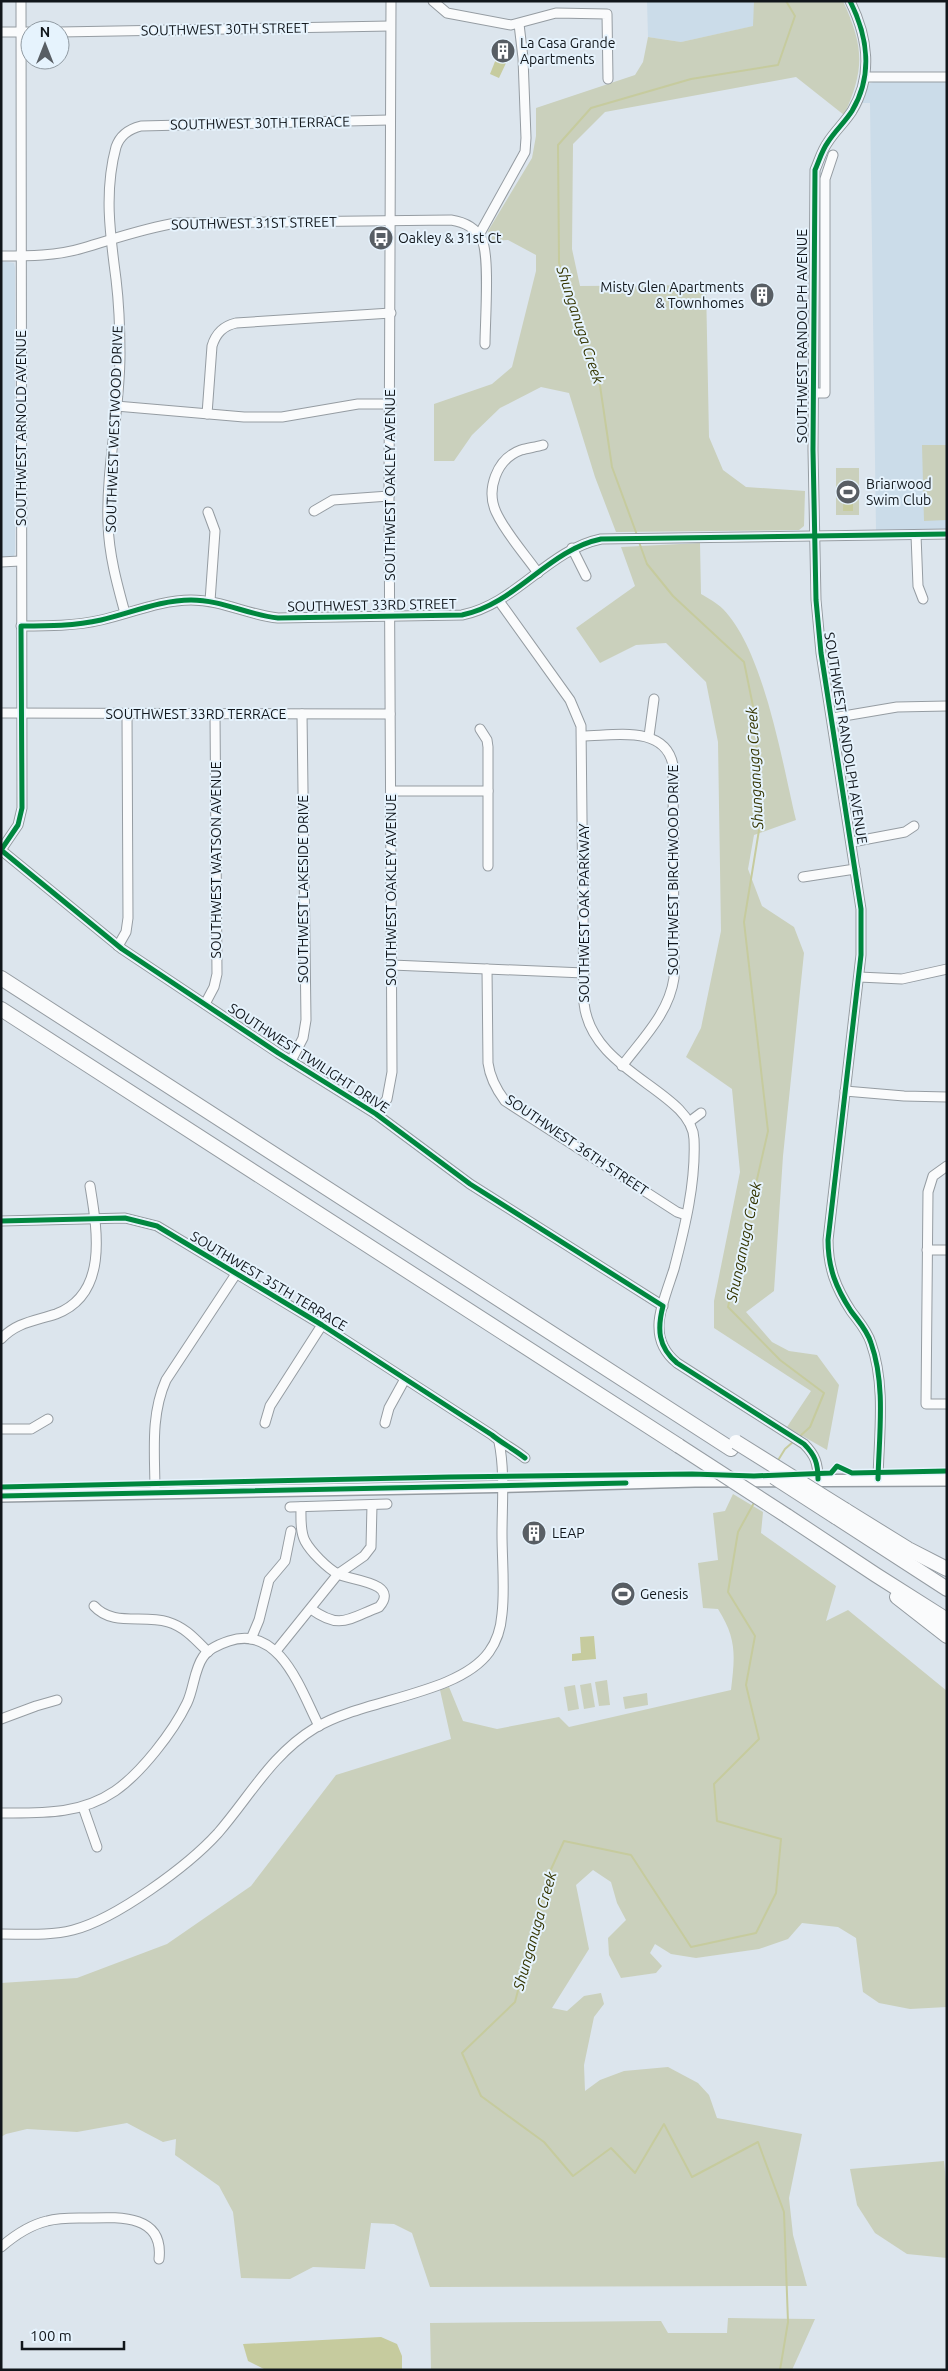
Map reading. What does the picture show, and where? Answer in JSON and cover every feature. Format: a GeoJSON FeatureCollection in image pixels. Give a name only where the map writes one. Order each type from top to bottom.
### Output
{"type":"FeatureCollection","features":[{"type":"Feature","properties":{"kind":"highway"},"geometry":{"type":"LineString","coordinates":[[1,978],[650,1397],[844,1513],[947,1569]]}},
{"type":"Feature","properties":{"kind":"highway"},"geometry":{"type":"LineString","coordinates":[[1,1010],[947,1620]]}},
{"type":"Feature","properties":{"kind":"highway"},"geometry":{"type":"LineString","coordinates":[[844,1513],[947,1562]]}},
{"type":"Feature","properties":{"kind":"highway"},"geometry":{"type":"LineString","coordinates":[[844,1513],[947,1588]]}},
{"type":"Feature","properties":{"kind":"highway"},"geometry":{"type":"LineString","coordinates":[[876,1576],[891,1592],[947,1636]]}},
{"type":"Feature","properties":{"kind":"main road"},"geometry":{"type":"LineString","coordinates":[[1,1496],[818,1479],[947,1480]]}},
{"type":"Feature","properties":{"kind":"street","name":"SOUTHWEST ARNOLD AVENUE"},"geometry":{"type":"LineString","coordinates":[[21,1],[23,20]]}},
{"type":"Feature","properties":{"kind":"street","name":"SOUTHWEST OAKLEY AVENUE"},"geometry":{"type":"LineString","coordinates":[[376,1114],[387,1099],[392,1079],[389,496],[391,404],[389,120],[391,1]]}},
{"type":"Feature","properties":{"kind":"street"},"geometry":{"type":"LineString","coordinates":[[433,1],[447,12],[510,25],[547,14],[607,14],[608,79]]}},
{"type":"Feature","properties":{"kind":"street","name":"SOUTHWEST RANDOLPH AVENUE"},"geometry":{"type":"LineString","coordinates":[[850,1],[858,16],[864,38],[865,77],[857,102],[827,143],[815,170],[813,209],[813,536],[818,627],[852,842],[862,922],[859,976],[828,1240],[828,1254],[834,1281],[840,1293],[867,1331],[876,1357],[879,1388],[878,1479]]}},
{"type":"Feature","properties":{"kind":"street"},"geometry":{"type":"LineString","coordinates":[[485,344],[486,252],[479,234],[525,152],[523,58],[518,24]]}},
{"type":"Feature","properties":{"kind":"street","name":"SOUTHWEST 30TH STREET"},"geometry":{"type":"LineString","coordinates":[[70,32],[390,26]]}},
{"type":"Feature","properties":{"kind":"street"},"geometry":{"type":"LineString","coordinates":[[1,32],[20,32]]}},
{"type":"Feature","properties":{"kind":"street","name":"SOUTHWEST ARNOLD AVENUE"},"geometry":{"type":"LineString","coordinates":[[1,850],[18,825],[22,808],[20,561],[24,70]]}},
{"type":"Feature","properties":{"kind":"street"},"geometry":{"type":"LineString","coordinates":[[865,77],[947,77]]}},
{"type":"Feature","properties":{"kind":"street","name":"SOUTHWEST 30TH TERRACE"},"geometry":{"type":"LineString","coordinates":[[131,129],[141,126],[389,120]]}},
{"type":"Feature","properties":{"kind":"street","name":"SOUTHWEST WESTWOOD DRIVE"},"geometry":{"type":"LineString","coordinates":[[125,613],[111,554],[108,525],[120,356],[108,200],[117,144],[125,133],[131,129]]}},
{"type":"Feature","properties":{"kind":"street"},"geometry":{"type":"LineString","coordinates":[[814,393],[825,393],[825,179],[833,155]]}},
{"type":"Feature","properties":{"kind":"street"},"geometry":{"type":"LineString","coordinates":[[813,209],[825,209]]}},
{"type":"Feature","properties":{"kind":"street","name":"SOUTHWEST 31ST STREET"},"geometry":{"type":"LineString","coordinates":[[1,256],[22,256],[67,251],[110,238],[177,224],[451,220],[468,225],[479,234]]}},
{"type":"Feature","properties":{"kind":"street"},"geometry":{"type":"LineString","coordinates":[[814,281],[825,280]]}},
{"type":"Feature","properties":{"kind":"street"},"geometry":{"type":"LineString","coordinates":[[207,414],[212,346],[215,337],[224,328],[236,323],[391,313]]}},
{"type":"Feature","properties":{"kind":"street"},"geometry":{"type":"LineString","coordinates":[[116,406],[244,417],[282,417],[340,406],[391,404]]}},
{"type":"Feature","properties":{"kind":"street"},"geometry":{"type":"LineString","coordinates":[[538,573],[500,518],[494,505],[492,490],[499,470],[507,459],[520,450],[543,445]]}},
{"type":"Feature","properties":{"kind":"street"},"geometry":{"type":"LineString","coordinates":[[314,511],[333,500],[389,496]]}},
{"type":"Feature","properties":{"kind":"street"},"geometry":{"type":"LineString","coordinates":[[208,512],[215,531],[210,601]]}},
{"type":"Feature","properties":{"kind":"street","name":"SOUTHWEST 33RD STREET"},"geometry":{"type":"LineString","coordinates":[[21,626],[77,624],[175,601],[210,601],[226,604],[257,615],[278,618],[462,615],[482,610],[499,601],[572,548],[595,540],[947,534]]}},
{"type":"Feature","properties":{"kind":"street"},"geometry":{"type":"LineString","coordinates":[[916,535],[918,586],[923,600]]}},
{"type":"Feature","properties":{"kind":"street"},"geometry":{"type":"LineString","coordinates":[[572,548],[586,576]]}},
{"type":"Feature","properties":{"kind":"street"},"geometry":{"type":"LineString","coordinates":[[1,562],[20,561]]}},
{"type":"Feature","properties":{"kind":"street","name":"SOUTHWEST OAK PARKWAY"},"geometry":{"type":"LineString","coordinates":[[499,601],[570,700],[578,717],[582,736],[584,1003],[588,1023],[598,1042],[622,1066],[678,1108],[689,1122],[694,1136],[695,1164],[683,1236],[659,1324],[663,1346],[673,1360],[804,1444],[813,1453],[816,1460],[818,1479]]}},
{"type":"Feature","properties":{"kind":"street"},"geometry":{"type":"LineString","coordinates":[[582,736],[649,736],[654,699]]}},
{"type":"Feature","properties":{"kind":"street"},"geometry":{"type":"LineString","coordinates":[[832,718],[896,707],[947,706]]}},
{"type":"Feature","properties":{"kind":"street","name":"SOUTHWEST 33RD TERRACE"},"geometry":{"type":"LineString","coordinates":[[1,713],[390,714]]}},
{"type":"Feature","properties":{"kind":"street"},"geometry":{"type":"LineString","coordinates":[[118,946],[126,932],[128,918],[127,714]]}},
{"type":"Feature","properties":{"kind":"street","name":"SOUTHWEST WATSON AVENUE"},"geometry":{"type":"LineString","coordinates":[[205,1004],[214,987],[217,974],[215,714]]}},
{"type":"Feature","properties":{"kind":"street","name":"SOUTHWEST LAKESIDE DRIVE"},"geometry":{"type":"LineString","coordinates":[[291,1061],[300,1046],[305,1028],[302,714]]}},
{"type":"Feature","properties":{"kind":"street"},"geometry":{"type":"LineString","coordinates":[[480,729],[487,740],[488,866]]}},
{"type":"Feature","properties":{"kind":"street","name":"SOUTHWEST BIRCHWOOD DRIVE"},"geometry":{"type":"LineString","coordinates":[[622,1066],[665,1009],[674,978],[673,765],[666,747],[649,736]]}},
{"type":"Feature","properties":{"kind":"street"},"geometry":{"type":"LineString","coordinates":[[391,791],[488,791]]}},
{"type":"Feature","properties":{"kind":"street"},"geometry":{"type":"LineString","coordinates":[[852,842],[905,832],[914,826]]}},
{"type":"Feature","properties":{"kind":"street","name":"SOUTHWEST TWILIGHT DRIVE"},"geometry":{"type":"LineString","coordinates":[[1,850],[118,946],[291,1061],[376,1114],[470,1184],[664,1306]]}},
{"type":"Feature","properties":{"kind":"street"},"geometry":{"type":"LineString","coordinates":[[804,877],[855,869]]}},
{"type":"Feature","properties":{"kind":"street"},"geometry":{"type":"LineString","coordinates":[[392,965],[584,972]]}},
{"type":"Feature","properties":{"kind":"street","name":"SOUTHWEST 36TH STREET"},"geometry":{"type":"LineString","coordinates":[[487,969],[488,1063],[490,1076],[499,1093],[506,1101],[677,1212],[686,1215]]}},
{"type":"Feature","properties":{"kind":"street"},"geometry":{"type":"LineString","coordinates":[[859,976],[902,979],[947,969]]}},
{"type":"Feature","properties":{"kind":"street"},"geometry":{"type":"LineString","coordinates":[[845,1091],[904,1096],[947,1097]]}},
{"type":"Feature","properties":{"kind":"street"},"geometry":{"type":"LineString","coordinates":[[689,1122],[701,1114]]}},
{"type":"Feature","properties":{"kind":"street"},"geometry":{"type":"LineString","coordinates":[[947,1166],[933,1176],[928,1188],[926,1404],[947,1404]]}},
{"type":"Feature","properties":{"kind":"street"},"geometry":{"type":"LineString","coordinates":[[1,1339],[19,1325],[63,1310],[81,1296],[87,1286],[96,1265],[95,1219],[90,1186]]}},
{"type":"Feature","properties":{"kind":"street","name":"SOUTHWEST 35TH TERRACE"},"geometry":{"type":"LineString","coordinates":[[1,1221],[124,1218],[157,1226],[322,1325],[492,1435],[499,1442],[511,1446],[525,1458]]}},
{"type":"Feature","properties":{"kind":"street"},"geometry":{"type":"LineString","coordinates":[[927,1250],[947,1250]]}},
{"type":"Feature","properties":{"kind":"street"},"geometry":{"type":"LineString","coordinates":[[155,1492],[155,1414],[160,1394],[166,1380],[236,1274]]}},
{"type":"Feature","properties":{"kind":"street"},"geometry":{"type":"LineString","coordinates":[[265,1423],[270,1406],[322,1325]]}},
{"type":"Feature","properties":{"kind":"street"},"geometry":{"type":"LineString","coordinates":[[385,1423],[389,1408],[405,1379]]}},
{"type":"Feature","properties":{"kind":"street"},"geometry":{"type":"LineString","coordinates":[[1,1429],[31,1429],[48,1420]]}},
{"type":"Feature","properties":{"kind":"street"},"geometry":{"type":"LineString","coordinates":[[1,1934],[65,1932],[91,1925],[115,1913],[165,1879],[198,1852],[218,1832],[282,1752],[319,1726],[342,1716],[461,1676],[474,1668],[489,1652],[499,1631],[502,1613],[499,1442]]}},
{"type":"Feature","properties":{"kind":"street"},"geometry":{"type":"LineString","coordinates":[[290,1507],[387,1504]]}},
{"type":"Feature","properties":{"kind":"street"},"geometry":{"type":"LineString","coordinates":[[276,1651],[338,1574],[364,1556],[371,1547],[373,1537],[372,1505]]}},
{"type":"Feature","properties":{"kind":"street"},"geometry":{"type":"LineString","coordinates":[[301,1507],[303,1535],[306,1543],[338,1574],[365,1580],[380,1589],[383,1595],[382,1604],[379,1607],[336,1622],[326,1620],[311,1609]]}},
{"type":"Feature","properties":{"kind":"street"},"geometry":{"type":"LineString","coordinates":[[251,1639],[259,1620],[269,1580],[285,1560],[292,1531]]}},
{"type":"Feature","properties":{"kind":"street"},"geometry":{"type":"LineString","coordinates":[[94,1606],[110,1617],[170,1622],[190,1634],[208,1652]]}},
{"type":"Feature","properties":{"kind":"street"},"geometry":{"type":"LineString","coordinates":[[1,1813],[56,1812],[83,1807],[106,1797],[126,1782],[160,1743],[186,1704],[203,1656],[233,1640],[251,1639],[260,1641],[276,1651],[285,1660],[319,1726]]}},
{"type":"Feature","properties":{"kind":"street"},"geometry":{"type":"LineString","coordinates":[[1,1719],[57,1700]]}},
{"type":"Feature","properties":{"kind":"street"},"geometry":{"type":"LineString","coordinates":[[83,1807],[97,1847]]}},
{"type":"Feature","properties":{"kind":"street"},"geometry":{"type":"LineString","coordinates":[[1,2247],[20,2232],[49,2220],[125,2217],[143,2224],[154,2232],[159,2240],[159,2259]]}},
{"type":"Feature","properties":{"kind":"shaded area"},"geometry":{"type":"Polygon","coordinates":[[[647,1],[754,1],[754,26],[681,42],[648,37],[647,1]]]}},
{"type":"Feature","properties":{"kind":"shaded area"},"geometry":{"type":"Polygon","coordinates":[[[754,1],[843,1],[855,32],[859,58],[856,84],[844,115],[796,77],[605,112],[573,144],[572,249],[580,286],[706,285],[709,437],[723,470],[746,487],[805,491],[804,526],[799,530],[616,532],[595,477],[569,393],[541,387],[500,408],[472,435],[454,461],[434,461],[434,404],[492,384],[512,367],[536,271],[536,255],[508,240],[490,241],[488,231],[532,158],[536,136],[536,108],[635,75],[643,62],[648,37],[681,42],[753,26],[754,1]]]}},
{"type":"Feature","properties":{"kind":"shaded area"},"geometry":{"type":"Polygon","coordinates":[[[496,59],[506,63],[499,78],[490,74],[496,59]]]}},
{"type":"Feature","properties":{"kind":"shaded area"},"geometry":{"type":"Polygon","coordinates":[[[947,81],[947,529],[876,530],[870,103],[862,103],[869,84],[873,82],[947,81]]]}},
{"type":"Feature","properties":{"kind":"shaded area"},"geometry":{"type":"Polygon","coordinates":[[[1,261],[14,263],[15,268],[15,552],[14,556],[1,557],[1,261]]]}},
{"type":"Feature","properties":{"kind":"shaded area"},"geometry":{"type":"Polygon","coordinates":[[[922,445],[947,445],[947,520],[924,521],[922,445]]]}},
{"type":"Feature","properties":{"kind":"shaded area","name":"Briarwood Swim Club"},"geometry":{"type":"Polygon","coordinates":[[[836,468],[859,468],[859,515],[836,515],[836,468]]]}},
{"type":"Feature","properties":{"kind":"shaded area"},"geometry":{"type":"Polygon","coordinates":[[[844,487],[853,487],[853,511],[843,511],[844,487]]]}},
{"type":"Feature","properties":{"kind":"shaded area"},"geometry":{"type":"Polygon","coordinates":[[[700,543],[701,594],[723,609],[737,628],[750,652],[770,708],[796,820],[754,835],[748,869],[762,906],[794,927],[804,953],[783,1156],[774,1291],[746,1312],[772,1342],[789,1351],[817,1355],[839,1385],[827,1450],[787,1427],[811,1391],[714,1328],[714,1301],[740,1172],[732,1089],[686,1057],[701,1028],[721,931],[718,742],[706,682],[666,643],[636,645],[600,663],[576,628],[635,586],[621,547],[700,543]]]}},
{"type":"Feature","properties":{"kind":"shaded area"},"geometry":{"type":"Polygon","coordinates":[[[733,1494],[763,1512],[761,1533],[836,1586],[826,1621],[848,1610],[947,1691],[947,2007],[910,2009],[879,2003],[863,1992],[856,1938],[838,1927],[802,1923],[788,1939],[759,1949],[696,1958],[671,1954],[655,1944],[650,1953],[662,1966],[656,1973],[621,1978],[609,1955],[608,1938],[626,1920],[617,1903],[611,1882],[593,1870],[576,1885],[589,1949],[552,2008],[567,2011],[584,1996],[601,1993],[604,2004],[594,2017],[584,2065],[585,2091],[600,2080],[624,2071],[668,2067],[698,2083],[709,2095],[717,2118],[802,2134],[789,2198],[793,2235],[807,2286],[430,2287],[412,2233],[394,2224],[371,2223],[365,2269],[313,2267],[290,2279],[241,2278],[233,2212],[219,2186],[175,2155],[176,2139],[163,2142],[127,2123],[77,2132],[27,2129],[1,2137],[1,1983],[77,1978],[167,1944],[251,1886],[336,1775],[451,1739],[440,1690],[449,1687],[463,1721],[497,1729],[559,1717],[569,1727],[731,1690],[734,1657],[732,1639],[718,1609],[703,1608],[698,1563],[718,1560],[713,1513],[725,1511],[733,1494]]]}},
{"type":"Feature","properties":{"kind":"shaded area"},"geometry":{"type":"Polygon","coordinates":[[[594,1636],[596,1659],[572,1661],[572,1654],[581,1653],[580,1637],[594,1636]]]}},
{"type":"Feature","properties":{"kind":"shaded area"},"geometry":{"type":"Polygon","coordinates":[[[607,1680],[610,1705],[599,1706],[595,1682],[607,1680]]]}},
{"type":"Feature","properties":{"kind":"shaded area"},"geometry":{"type":"Polygon","coordinates":[[[591,1683],[595,1707],[584,1709],[580,1685],[591,1683]]]}},
{"type":"Feature","properties":{"kind":"shaded area"},"geometry":{"type":"Polygon","coordinates":[[[575,1685],[579,1709],[568,1711],[564,1687],[575,1685]]]}},
{"type":"Feature","properties":{"kind":"shaded area"},"geometry":{"type":"Polygon","coordinates":[[[647,1693],[648,1705],[625,1709],[623,1697],[647,1693]]]}},
{"type":"Feature","properties":{"kind":"shaded area"},"geometry":{"type":"Polygon","coordinates":[[[944,2161],[947,2192],[947,2258],[907,2254],[875,2233],[857,2205],[850,2169],[944,2161]]]}},
{"type":"Feature","properties":{"kind":"shaded area"},"geometry":{"type":"Polygon","coordinates":[[[728,2318],[815,2319],[792,2370],[431,2370],[430,2323],[661,2321],[668,2333],[727,2333],[728,2318]]]}},
{"type":"Feature","properties":{"kind":"shaded area"},"geometry":{"type":"Polygon","coordinates":[[[381,2337],[397,2344],[402,2356],[402,2370],[266,2370],[248,2361],[243,2344],[381,2337]]]}},
{"type":"Feature","properties":{"kind":"waterway","name":"Shunganuga Creek"},"geometry":{"type":"LineString","coordinates":[[637,535],[612,467],[598,372],[559,263],[558,145],[591,108],[691,79],[778,65],[795,16],[786,1]]}},
{"type":"Feature","properties":{"kind":"waterway","name":"Shunganuga Creek"},"geometry":{"type":"LineString","coordinates":[[639,542],[647,564],[673,596],[744,662],[755,716],[760,824],[744,922],[768,1131],[728,1307],[780,1360],[824,1393],[810,1427],[798,1438]]}},
{"type":"Feature","properties":{"kind":"waterway","name":"Shunganuga Creek"},"geometry":{"type":"LineString","coordinates":[[777,1462],[785,1449],[794,1441]]}},
{"type":"Feature","properties":{"kind":"waterway","name":"Shunganuga Creek"},"geometry":{"type":"LineString","coordinates":[[755,1501],[738,1532],[728,1592],[755,1636],[746,1685],[759,1739],[714,1784],[717,1821],[781,1839],[776,1893],[756,1933],[691,1947],[631,1855],[564,1841],[547,1878],[515,2002],[462,2053],[481,2096],[544,2142],[573,2176],[611,2148],[635,2173],[664,2124],[692,2177],[758,2142],[784,2212],[788,2322],[780,2370]]}},
{"type":"Feature","properties":{"kind":"cycle path"},"geometry":{"type":"LineString","coordinates":[[850,1],[861,28],[864,42],[866,56],[863,84],[859,98],[852,111],[826,145],[815,170],[813,450],[816,600],[821,653],[861,909],[861,955],[828,1250],[831,1269],[837,1286],[851,1311],[863,1326],[876,1359],[880,1393],[878,1479]]}},
{"type":"Feature","properties":{"kind":"cycle path"},"geometry":{"type":"LineString","coordinates":[[1,850],[18,825],[22,808],[21,626],[91,622],[157,604],[191,600],[213,602],[278,618],[462,615],[481,609],[499,600],[565,554],[582,545],[601,539],[947,534]]}},
{"type":"Feature","properties":{"kind":"cycle path"},"geometry":{"type":"LineString","coordinates":[[1,850],[122,949],[278,1053],[376,1114],[470,1184],[663,1306],[660,1322],[661,1337],[666,1351],[671,1357],[677,1363],[804,1444],[815,1460],[818,1479]]}},
{"type":"Feature","properties":{"kind":"cycle path"},"geometry":{"type":"LineString","coordinates":[[1,1221],[125,1218],[157,1226],[322,1325],[525,1458]]}},
{"type":"Feature","properties":{"kind":"cycle path"},"geometry":{"type":"LineString","coordinates":[[1,1487],[449,1477],[692,1474],[754,1476],[831,1473],[837,1466],[852,1473],[947,1471]]}},
{"type":"Feature","properties":{"kind":"cycle path"},"geometry":{"type":"LineString","coordinates":[[1,1496],[626,1483]]}},
{"type":"Feature","properties":{"kind":"place","name":"La Casa Grande Apartments"},"geometry":{"type":"Point","coordinates":[503,51]}},
{"type":"Feature","properties":{"kind":"place","name":"Oakley & 31st Ct"},"geometry":{"type":"Point","coordinates":[381,238]}},
{"type":"Feature","properties":{"kind":"place","name":"Misty Glen Apartments & Townhomes"},"geometry":{"type":"Point","coordinates":[762,295]}},
{"type":"Feature","properties":{"kind":"place","name":"Briarwood Swim Club"},"geometry":{"type":"Point","coordinates":[848,492]}},
{"type":"Feature","properties":{"kind":"place","name":"LEAP"},"geometry":{"type":"Point","coordinates":[534,1533]}},
{"type":"Feature","properties":{"kind":"place","name":"Genesis"},"geometry":{"type":"Point","coordinates":[623,1594]}}]}
